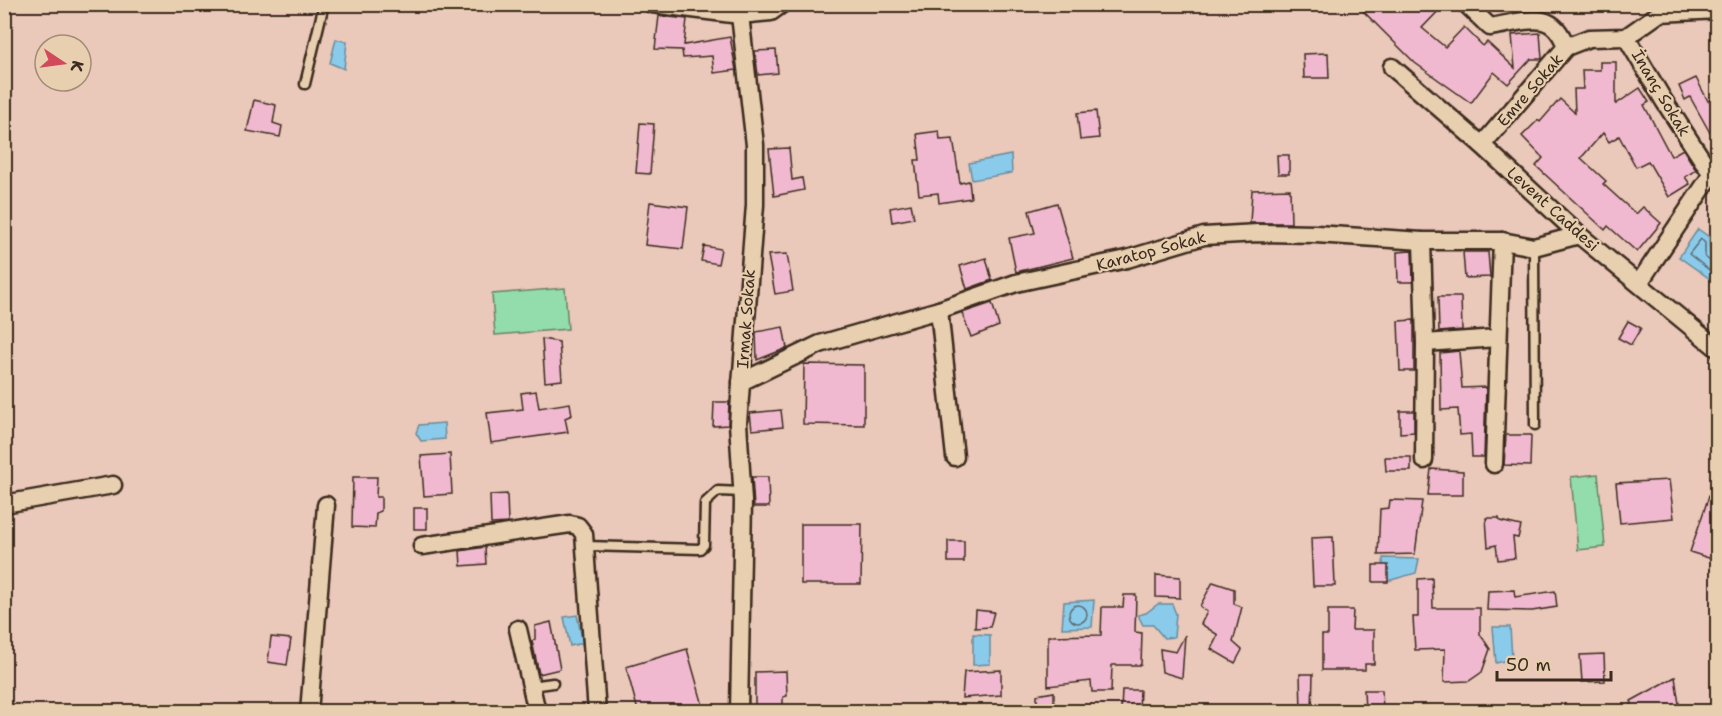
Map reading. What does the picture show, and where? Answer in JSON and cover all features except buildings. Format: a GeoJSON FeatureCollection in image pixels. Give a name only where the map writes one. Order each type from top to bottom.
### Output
{"type":"FeatureCollection","features":[{"type":"Feature","properties":{"kind":"street"},"geometry":{"type":"LineString","coordinates":[[652,4],[740,15],[771,12],[782,4]]}},
{"type":"Feature","properties":{"kind":"street"},"geometry":{"type":"LineString","coordinates":[[1466,4],[1490,27],[1542,20],[1551,22],[1561,30],[1566,47]]}},
{"type":"Feature","properties":{"kind":"street"},"geometry":{"type":"LineString","coordinates":[[1626,37],[1660,14],[1718,10]]}},
{"type":"Feature","properties":{"kind":"street","name":"Irmak Sokak"},"geometry":{"type":"LineString","coordinates":[[739,711],[743,492],[738,423],[755,205],[755,145],[740,15]]}},
{"type":"Feature","properties":{"kind":"street","name":"Emre Sokak"},"geometry":{"type":"LineString","coordinates":[[1482,145],[1566,47],[1589,38],[1626,37]]}},
{"type":"Feature","properties":{"kind":"street","name":"İnanç Sokak"},"geometry":{"type":"LineString","coordinates":[[1626,37],[1713,170]]}},
{"type":"Feature","properties":{"kind":"street","name":"Levent Caddesi"},"geometry":{"type":"LineString","coordinates":[[1392,66],[1579,235],[1718,349]]}},
{"type":"Feature","properties":{"kind":"street"},"geometry":{"type":"LineString","coordinates":[[1639,283],[1713,170]]}},
{"type":"Feature","properties":{"kind":"street","name":"Karatop Sokak"},"geometry":{"type":"LineString","coordinates":[[741,382],[820,344],[939,310],[1016,283],[1127,259],[1204,236],[1258,232],[1422,241],[1502,241],[1534,247],[1579,235]]}},
{"type":"Feature","properties":{"kind":"street"},"geometry":{"type":"LineString","coordinates":[[1422,241],[1425,343],[1424,460]]}},
{"type":"Feature","properties":{"kind":"street"},"geometry":{"type":"LineString","coordinates":[[1494,464],[1502,241]]}},
{"type":"Feature","properties":{"kind":"street"},"geometry":{"type":"LineString","coordinates":[[939,310],[955,457]]}},
{"type":"Feature","properties":{"kind":"street"},"geometry":{"type":"LineString","coordinates":[[1425,343],[1497,338]]}},
{"type":"Feature","properties":{"kind":"street"},"geometry":{"type":"LineString","coordinates":[[4,504],[113,485]]}},
{"type":"Feature","properties":{"kind":"street"},"geometry":{"type":"LineString","coordinates":[[309,711],[326,505]]}},
{"type":"Feature","properties":{"kind":"street"},"geometry":{"type":"LineString","coordinates":[[422,546],[570,524],[578,526],[584,534],[597,711]]}},
{"type":"Feature","properties":{"kind":"street"},"geometry":{"type":"LineString","coordinates":[[518,629],[537,711]]}},
{"type":"Feature","properties":{"kind":"lane"},"geometry":{"type":"LineString","coordinates":[[305,84],[324,4]]}},
{"type":"Feature","properties":{"kind":"lane"},"geometry":{"type":"LineString","coordinates":[[1534,247],[1535,425]]}},
{"type":"Feature","properties":{"kind":"lane"},"geometry":{"type":"LineString","coordinates":[[585,546],[700,549],[704,545],[705,503],[718,491],[743,492]]}},
{"type":"Feature","properties":{"kind":"lane"},"geometry":{"type":"LineString","coordinates":[[531,686],[553,683]]}},
{"type":"Feature","properties":{"kind":"green space"},"geometry":{"type":"Polygon","coordinates":[[[565,288],[568,329],[495,335],[492,294],[565,288]]]}},
{"type":"Feature","properties":{"kind":"green space"},"geometry":{"type":"Polygon","coordinates":[[[1598,474],[1605,547],[1578,550],[1571,477],[1598,474]]]}},
{"type":"Feature","properties":{"kind":"water"},"geometry":{"type":"Polygon","coordinates":[[[336,39],[347,42],[344,69],[330,63],[336,39]]]}},
{"type":"Feature","properties":{"kind":"water"},"geometry":{"type":"Polygon","coordinates":[[[1011,155],[1012,173],[972,180],[969,163],[1011,155]]]}},
{"type":"Feature","properties":{"kind":"water"},"geometry":{"type":"Polygon","coordinates":[[[1698,229],[1709,237],[1710,253],[1717,254],[1716,283],[1679,257],[1698,229]]]}},
{"type":"Feature","properties":{"kind":"water"},"geometry":{"type":"Polygon","coordinates":[[[444,423],[445,439],[421,441],[416,433],[419,425],[444,423]]]}},
{"type":"Feature","properties":{"kind":"water"},"geometry":{"type":"Polygon","coordinates":[[[1383,558],[1419,559],[1416,573],[1384,582],[1383,558]]]}},
{"type":"Feature","properties":{"kind":"water"},"geometry":{"type":"Polygon","coordinates":[[[1094,600],[1092,627],[1062,628],[1064,602],[1094,600]]]}},
{"type":"Feature","properties":{"kind":"water"},"geometry":{"type":"Polygon","coordinates":[[[1158,604],[1172,604],[1176,614],[1174,637],[1164,638],[1153,625],[1143,625],[1138,615],[1146,613],[1158,604]]]}},
{"type":"Feature","properties":{"kind":"water"},"geometry":{"type":"Polygon","coordinates":[[[577,615],[583,643],[570,646],[564,617],[577,615]]]}},
{"type":"Feature","properties":{"kind":"water"},"geometry":{"type":"Polygon","coordinates":[[[1493,627],[1510,627],[1512,659],[1496,663],[1493,627]]]}},
{"type":"Feature","properties":{"kind":"water"},"geometry":{"type":"Polygon","coordinates":[[[973,634],[990,635],[990,664],[973,665],[973,634]]]}}]}
